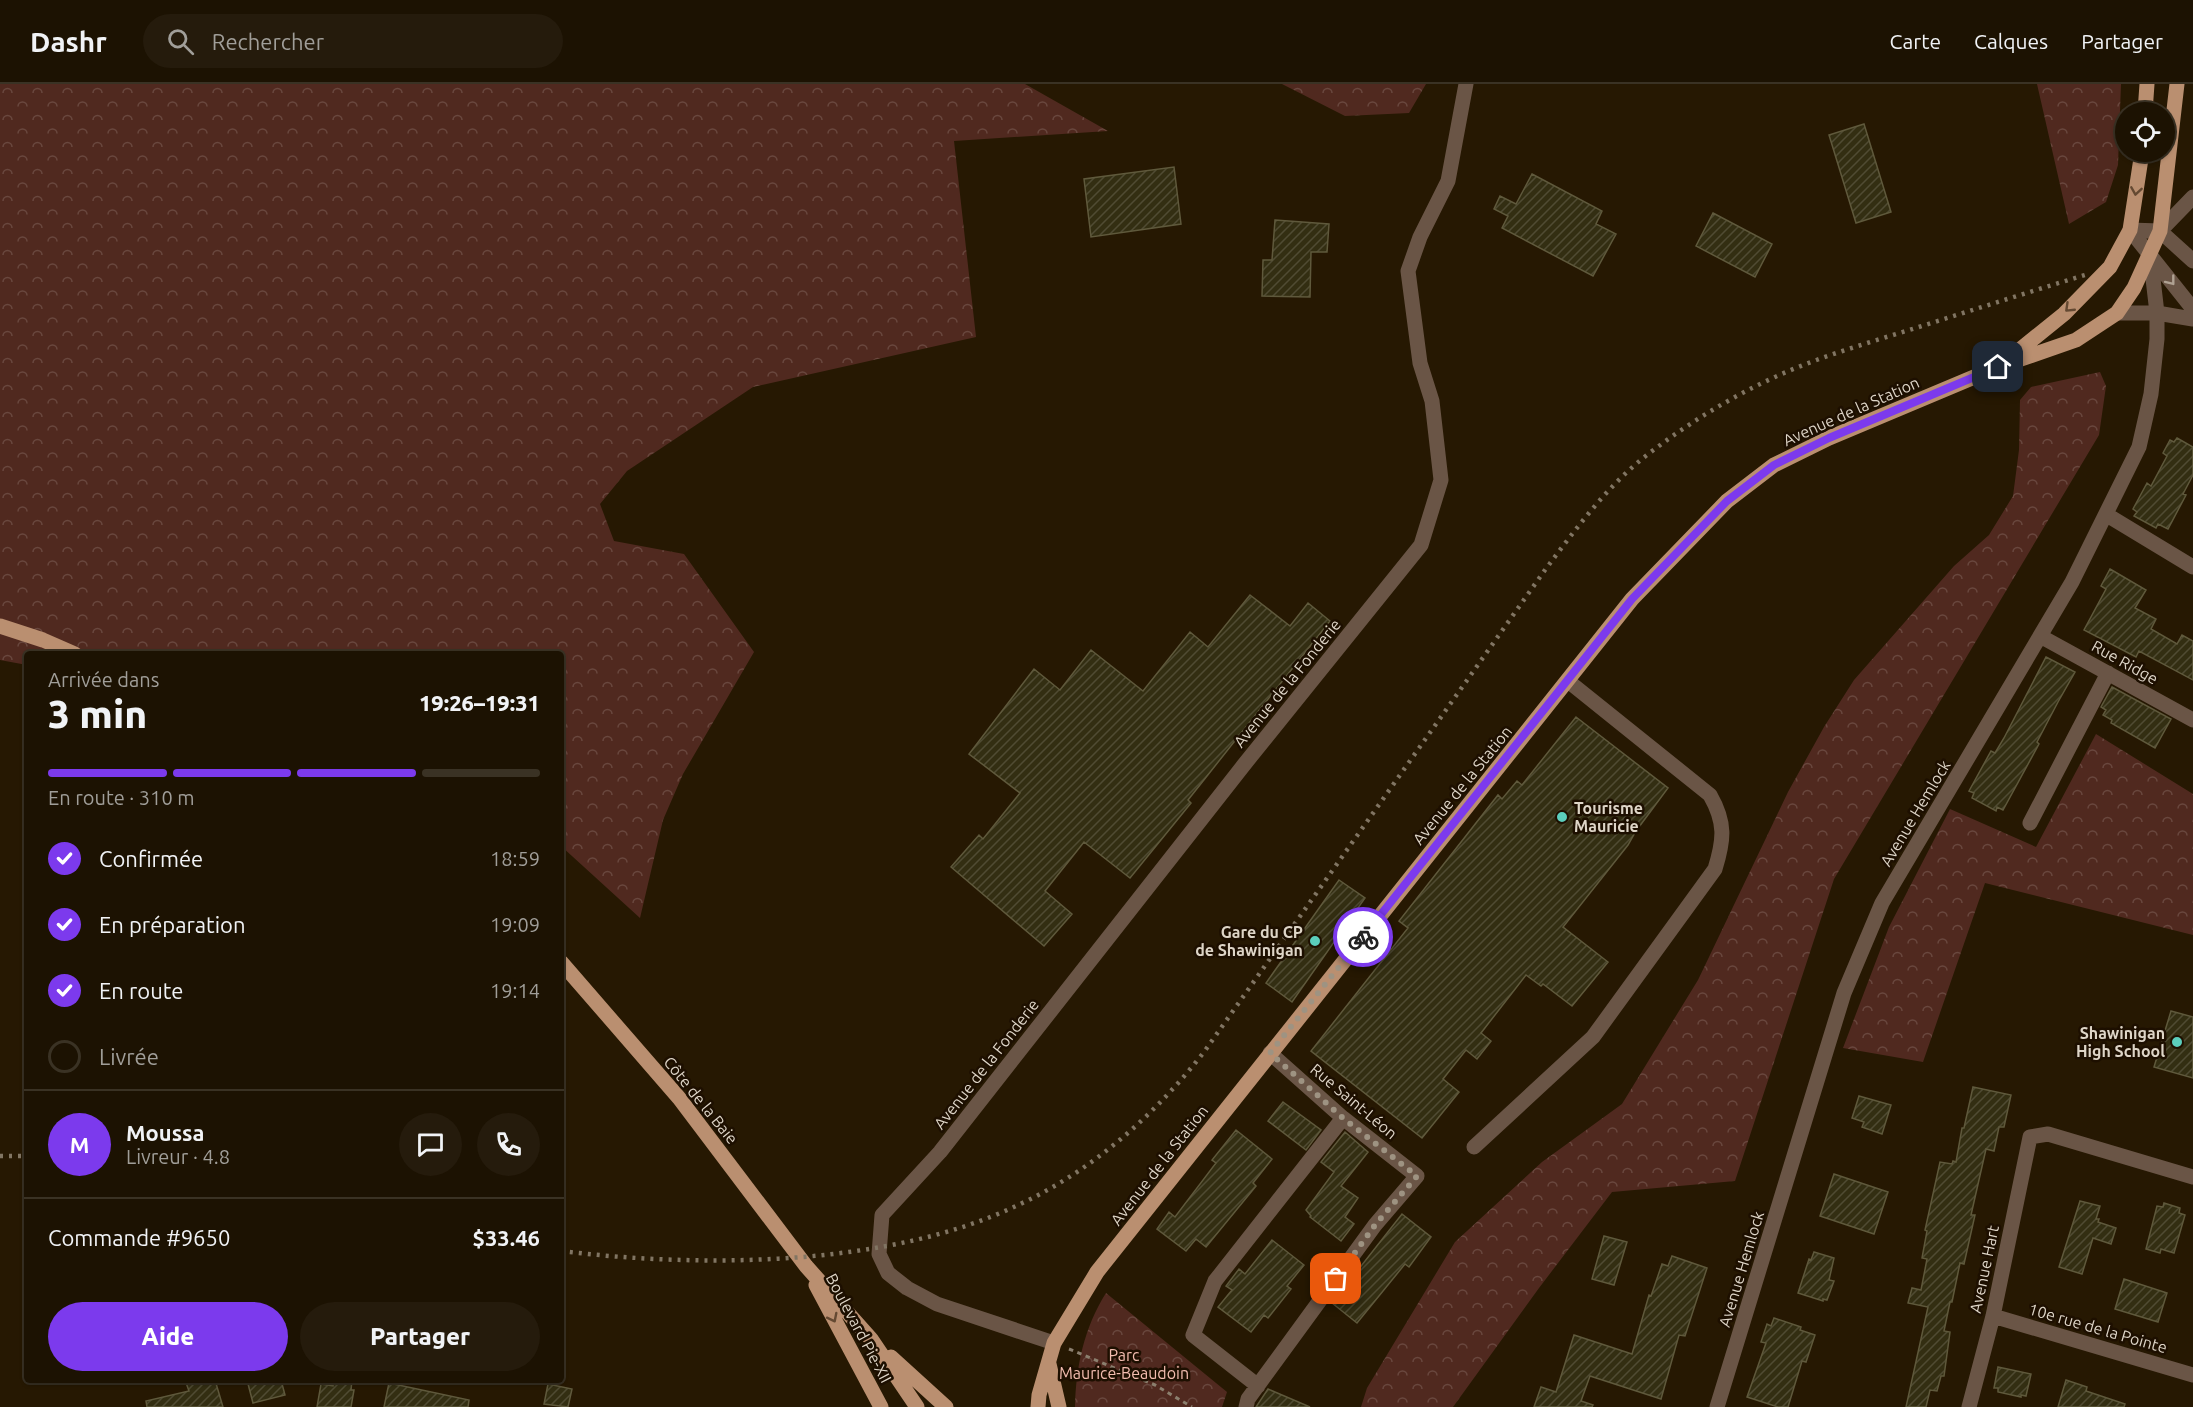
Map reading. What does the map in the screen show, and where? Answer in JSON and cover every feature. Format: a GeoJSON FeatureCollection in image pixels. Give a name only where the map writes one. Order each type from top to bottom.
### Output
{"type":"FeatureCollection","features":[{"type":"Feature","properties":{"kind":"main road"},"geometry":{"type":"LineString","coordinates":[[2146,102],[2147,84]]}},
{"type":"Feature","properties":{"kind":"main road"},"geometry":{"type":"LineString","coordinates":[[1998,367],[2076,340],[2117,313],[2134,288],[2160,231],[2177,84]]}},
{"type":"Feature","properties":{"kind":"main road"},"geometry":{"type":"LineString","coordinates":[[1998,367],[2064,314],[2110,267],[2130,230],[2140,162]]}},
{"type":"Feature","properties":{"kind":"main road","name":"Avenue de la Station"},"geometry":{"type":"LineString","coordinates":[[1038,1401],[1054,1343],[1097,1272],[1632,599],[1727,501],[1774,465],[1829,438],[1998,367]]}},
{"type":"Feature","properties":{"kind":"main road"},"geometry":{"type":"LineString","coordinates":[[0,626],[68,651]]}},
{"type":"Feature","properties":{"kind":"main road","name":"Côte de la Baie"},"geometry":{"type":"LineString","coordinates":[[564,965],[679,1098],[806,1266]]}},
{"type":"Feature","properties":{"kind":"main road","name":"Boulevard Pie-XII"},"geometry":{"type":"LineString","coordinates":[[806,1266],[871,1339],[917,1407]]}},
{"type":"Feature","properties":{"kind":"main road","name":"Boulevard Pie-XII"},"geometry":{"type":"LineString","coordinates":[[806,1266],[881,1407]]}},
{"type":"Feature","properties":{"kind":"main road"},"geometry":{"type":"LineString","coordinates":[[871,1339],[946,1407]]}},
{"type":"Feature","properties":{"kind":"main road","name":"Avenue de la Station"},"geometry":{"type":"LineString","coordinates":[[1049,1364],[1059,1407]]}},
{"type":"Feature","properties":{"kind":"main road"},"geometry":{"type":"LineString","coordinates":[[1027,1407],[1038,1401]]}},
{"type":"Feature","properties":{"kind":"street","name":"Avenue de la Fonderie"},"geometry":{"type":"LineString","coordinates":[[1054,1343],[937,1304],[907,1288],[888,1273],[879,1254],[882,1215],[940,1152],[1420,545],[1441,480],[1432,401],[1420,363],[1408,271],[1420,237],[1448,181],[1466,84]]}},
{"type":"Feature","properties":{"kind":"street"},"geometry":{"type":"LineString","coordinates":[[2160,231],[2193,197]]}},
{"type":"Feature","properties":{"kind":"street"},"geometry":{"type":"LineString","coordinates":[[2130,230],[2160,231],[2193,261]]}},
{"type":"Feature","properties":{"kind":"street"},"geometry":{"type":"LineString","coordinates":[[2130,230],[2193,309]]}},
{"type":"Feature","properties":{"kind":"street","name":"Avenue Hemlock"},"geometry":{"type":"LineString","coordinates":[[1717,1407],[1848,982],[1882,903],[2072,582],[2139,447],[2151,394],[2157,313],[2150,253]]}},
{"type":"Feature","properties":{"kind":"street"},"geometry":{"type":"LineString","coordinates":[[2117,313],[2157,313],[2193,319]]}},
{"type":"Feature","properties":{"kind":"street"},"geometry":{"type":"LineString","coordinates":[[2107,515],[2193,567]]}},
{"type":"Feature","properties":{"kind":"street","name":"Rue Ridge"},"geometry":{"type":"LineString","coordinates":[[2040,636],[2193,720]]}},
{"type":"Feature","properties":{"kind":"street"},"geometry":{"type":"LineString","coordinates":[[2030,823],[2108,673]]}},
{"type":"Feature","properties":{"kind":"street"},"geometry":{"type":"LineString","coordinates":[[1474,1147],[1593,1037],[1715,869],[1722,847],[1723,830],[1719,810],[1710,795],[1568,681]]}},
{"type":"Feature","properties":{"kind":"street","name":"Rue Saint-Léon"},"geometry":{"type":"LineString","coordinates":[[1258,1386],[1375,1225],[1417,1176],[1343,1118],[1270,1053]]}},
{"type":"Feature","properties":{"kind":"street"},"geometry":{"type":"LineString","coordinates":[[1246,1407],[1248,1399],[1258,1386],[1193,1335],[1215,1281],[1343,1118]]}},
{"type":"Feature","properties":{"kind":"street","name":"Avenue Hart"},"geometry":{"type":"LineString","coordinates":[[1969,1407],[1993,1316],[2030,1137],[2048,1134],[2193,1177]]}},
{"type":"Feature","properties":{"kind":"street","name":"10e rue de la Pointe"},"geometry":{"type":"LineString","coordinates":[[1993,1316],[2193,1375]]}},
{"type":"Feature","properties":{"kind":"path"},"geometry":{"type":"LineString","coordinates":[[1054,1343],[1155,1385],[1192,1407]]}},
{"type":"Feature","properties":{"kind":"green space"},"geometry":{"type":"Polygon","coordinates":[[[0,84],[1025,84],[1108,131],[954,141],[976,337],[753,387],[627,471],[600,504],[614,541],[684,554],[754,652],[683,774],[663,820],[640,918],[564,849],[564,651],[24,651],[24,664],[0,660],[0,84]]]}},
{"type":"Feature","properties":{"kind":"green space"},"geometry":{"type":"Polygon","coordinates":[[[1282,84],[1426,84],[1409,113],[1345,116],[1282,84]]]}},
{"type":"Feature","properties":{"kind":"green space"},"geometry":{"type":"Polygon","coordinates":[[[2037,84],[2121,84],[2120,102],[2115,102],[2115,162],[2118,162],[2118,165],[2106,202],[2069,224],[2037,84]]]}},
{"type":"Feature","properties":{"kind":"green space"},"geometry":{"type":"Polygon","coordinates":[[[2100,372],[2106,386],[2099,435],[1834,879],[1735,1181],[1612,1192],[1453,1407],[1361,1407],[1367,1388],[1455,1242],[1542,1162],[1622,1104],[1698,980],[1788,792],[1824,727],[1854,680],[1954,566],[1989,535],[2013,496],[2019,450],[2020,400],[2031,387],[2100,372]]]}},
{"type":"Feature","properties":{"kind":"green space"},"geometry":{"type":"Polygon","coordinates":[[[2096,734],[2193,794],[2193,935],[1985,883],[1923,1062],[1843,1048],[1889,927],[1950,809],[2036,847],[2096,734]]]}},
{"type":"Feature","properties":{"kind":"green space","name":"Parc Maurice-Beaudoin"},"geometry":{"type":"Polygon","coordinates":[[[1106,1293],[1227,1392],[1222,1407],[1075,1407],[1079,1362],[1092,1320],[1106,1293]]]}},
{"type":"Feature","properties":{"kind":"building"},"geometry":{"type":"Polygon","coordinates":[[[1864,124],[1891,212],[1856,223],[1829,135],[1864,124]]]}},
{"type":"Feature","properties":{"kind":"building"},"geometry":{"type":"Polygon","coordinates":[[[1174,167],[1181,224],[1091,237],[1084,179],[1174,167]]]}},
{"type":"Feature","properties":{"kind":"building"},"geometry":{"type":"Polygon","coordinates":[[[1532,174],[1602,211],[1596,224],[1616,234],[1593,276],[1502,228],[1508,216],[1494,209],[1500,196],[1516,204],[1532,174]]]}},
{"type":"Feature","properties":{"kind":"building"},"geometry":{"type":"Polygon","coordinates":[[[1713,213],[1772,244],[1755,277],[1696,246],[1713,213]]]}},
{"type":"Feature","properties":{"kind":"building"},"geometry":{"type":"Polygon","coordinates":[[[1275,220],[1329,224],[1327,252],[1311,252],[1310,297],[1262,296],[1263,260],[1272,260],[1275,220]]]}},
{"type":"Feature","properties":{"kind":"building"},"geometry":{"type":"Polygon","coordinates":[[[2177,438],[2193,447],[2193,475],[2183,494],[2186,495],[2168,529],[2158,524],[2156,528],[2134,516],[2137,512],[2133,509],[2147,483],[2151,486],[2167,456],[2163,453],[2170,440],[2174,442],[2177,438]]]}},
{"type":"Feature","properties":{"kind":"building"},"geometry":{"type":"Polygon","coordinates":[[[2110,569],[2146,590],[2135,608],[2156,619],[2151,629],[2177,644],[2182,635],[2193,641],[2193,680],[2139,651],[2136,657],[2084,630],[2106,589],[2101,586],[2110,569]]]}},
{"type":"Feature","properties":{"kind":"building"},"geometry":{"type":"Polygon","coordinates":[[[1250,595],[1290,626],[1308,603],[1330,621],[1188,800],[1191,803],[1130,878],[1084,842],[1045,891],[1072,914],[1044,946],[951,867],[979,835],[983,839],[1020,793],[969,754],[1034,669],[1060,690],[1091,650],[1143,691],[1190,632],[1208,647],[1250,595]]]}},
{"type":"Feature","properties":{"kind":"building"},"geometry":{"type":"Polygon","coordinates":[[[2046,657],[2075,672],[2003,810],[1997,807],[1996,811],[1972,798],[1974,793],[1969,791],[1991,751],[1995,753],[2004,738],[2046,657]]]}},
{"type":"Feature","properties":{"kind":"building"},"geometry":{"type":"Polygon","coordinates":[[[2112,687],[2171,719],[2155,748],[2111,723],[2112,720],[2103,715],[2106,710],[2101,707],[2112,687]]]}},
{"type":"Feature","properties":{"kind":"building"},"geometry":{"type":"Polygon","coordinates":[[[1576,717],[1668,788],[1628,845],[1563,927],[1608,962],[1572,1006],[1543,984],[1541,986],[1526,975],[1481,1033],[1491,1041],[1477,1059],[1466,1050],[1443,1079],[1459,1092],[1422,1138],[1311,1051],[1408,928],[1399,921],[1498,795],[1502,799],[1517,781],[1522,785],[1576,717]]]}},
{"type":"Feature","properties":{"kind":"building","name":"Gare du CP de Shawinigan"},"geometry":{"type":"Polygon","coordinates":[[[1339,880],[1365,898],[1292,1002],[1266,983],[1339,880]]]}},
{"type":"Feature","properties":{"kind":"building","name":"Shawinigan High School"},"geometry":{"type":"Polygon","coordinates":[[[2171,1011],[2193,1017],[2193,1078],[2154,1067],[2171,1011]]]}},
{"type":"Feature","properties":{"kind":"building"},"geometry":{"type":"Polygon","coordinates":[[[1973,1087],[2011,1095],[2004,1127],[1999,1127],[1994,1151],[1986,1149],[1971,1215],[1975,1215],[1964,1264],[1960,1263],[1944,1331],[1950,1332],[1944,1376],[1941,1376],[1937,1391],[1930,1390],[1926,1407],[1906,1407],[1928,1307],[1908,1303],[1912,1288],[1921,1290],[1927,1259],[1922,1258],[1927,1231],[1925,1230],[1940,1162],[1952,1164],[1953,1161],[1956,1162],[1973,1087]]]}},
{"type":"Feature","properties":{"kind":"building"},"geometry":{"type":"Polygon","coordinates":[[[1859,1096],[1891,1105],[1882,1134],[1862,1127],[1864,1122],[1852,1118],[1859,1096]]]}},
{"type":"Feature","properties":{"kind":"building"},"geometry":{"type":"Polygon","coordinates":[[[1283,1102],[1321,1130],[1306,1150],[1268,1121],[1283,1102]]]}},
{"type":"Feature","properties":{"kind":"building"},"geometry":{"type":"Polygon","coordinates":[[[1236,1130],[1272,1159],[1253,1183],[1256,1186],[1206,1247],[1196,1239],[1186,1251],[1157,1229],[1169,1212],[1175,1217],[1216,1163],[1212,1160],[1236,1130]]]}},
{"type":"Feature","properties":{"kind":"building"},"geometry":{"type":"Polygon","coordinates":[[[1345,1132],[1368,1152],[1341,1186],[1358,1198],[1345,1217],[1354,1224],[1341,1241],[1310,1217],[1306,1210],[1334,1172],[1321,1162],[1345,1132]]]}},
{"type":"Feature","properties":{"kind":"building"},"geometry":{"type":"Polygon","coordinates":[[[1834,1174],[1888,1192],[1874,1234],[1820,1216],[1834,1174]]]}},
{"type":"Feature","properties":{"kind":"building"},"geometry":{"type":"Polygon","coordinates":[[[2080,1201],[2100,1206],[2096,1219],[2099,1219],[2098,1222],[2116,1228],[2111,1244],[2093,1238],[2082,1274],[2059,1267],[2080,1201]]]}},
{"type":"Feature","properties":{"kind":"building"},"geometry":{"type":"Polygon","coordinates":[[[2164,1203],[2180,1208],[2179,1213],[2185,1215],[2174,1253],[2161,1249],[2160,1253],[2146,1249],[2157,1206],[2163,1207],[2164,1203]]]}},
{"type":"Feature","properties":{"kind":"building"},"geometry":{"type":"Polygon","coordinates":[[[1402,1214],[1431,1237],[1409,1267],[1405,1264],[1357,1323],[1332,1303],[1402,1214]]]}},
{"type":"Feature","properties":{"kind":"building"},"geometry":{"type":"Polygon","coordinates":[[[1604,1236],[1627,1242],[1614,1285],[1592,1279],[1604,1236]]]}},
{"type":"Feature","properties":{"kind":"building"},"geometry":{"type":"Polygon","coordinates":[[[1272,1240],[1304,1265],[1287,1286],[1291,1289],[1268,1318],[1264,1315],[1251,1332],[1218,1307],[1232,1290],[1226,1286],[1239,1269],[1245,1274],[1272,1240]]]}},
{"type":"Feature","properties":{"kind":"building"},"geometry":{"type":"Polygon","coordinates":[[[1814,1252],[1834,1258],[1829,1280],[1834,1281],[1827,1300],[1823,1299],[1823,1301],[1798,1293],[1809,1259],[1811,1260],[1814,1252]]]}},
{"type":"Feature","properties":{"kind":"building"},"geometry":{"type":"Polygon","coordinates":[[[1672,1256],[1707,1268],[1685,1336],[1679,1335],[1661,1399],[1590,1376],[1581,1401],[1593,1405],[1592,1407],[1534,1407],[1541,1387],[1556,1392],[1574,1335],[1632,1354],[1649,1295],[1651,1296],[1662,1264],[1668,1266],[1672,1256]]]}},
{"type":"Feature","properties":{"kind":"building"},"geometry":{"type":"Polygon","coordinates":[[[2124,1279],[2167,1293],[2158,1322],[2115,1309],[2124,1279]]]}},
{"type":"Feature","properties":{"kind":"building"},"geometry":{"type":"Polygon","coordinates":[[[1774,1318],[1801,1327],[1800,1330],[1815,1335],[1806,1362],[1802,1361],[1788,1407],[1778,1407],[1747,1397],[1766,1343],[1761,1342],[1767,1324],[1771,1326],[1774,1318]]]}},
{"type":"Feature","properties":{"kind":"building"},"geometry":{"type":"Polygon","coordinates":[[[1998,1367],[2031,1374],[2026,1396],[1998,1392],[1998,1388],[1994,1388],[1998,1367]]]}},
{"type":"Feature","properties":{"kind":"building"},"geometry":{"type":"Polygon","coordinates":[[[2066,1380],[2087,1387],[2086,1391],[2125,1404],[2124,1407],[2058,1407],[2066,1380]]]}},
{"type":"Feature","properties":{"kind":"building"},"geometry":{"type":"Polygon","coordinates":[[[186,1383],[216,1383],[223,1407],[147,1407],[146,1401],[189,1391],[186,1383]]]}},
{"type":"Feature","properties":{"kind":"building"},"geometry":{"type":"Polygon","coordinates":[[[248,1383],[282,1383],[285,1395],[253,1403],[248,1383]]]}},
{"type":"Feature","properties":{"kind":"building"},"geometry":{"type":"Polygon","coordinates":[[[334,1383],[352,1383],[351,1390],[354,1390],[351,1407],[317,1407],[321,1384],[333,1386],[334,1383]]]}},
{"type":"Feature","properties":{"kind":"building"},"geometry":{"type":"Polygon","coordinates":[[[389,1383],[469,1400],[468,1407],[384,1407],[389,1383]]]}},
{"type":"Feature","properties":{"kind":"building"},"geometry":{"type":"Polygon","coordinates":[[[548,1384],[572,1389],[568,1407],[544,1404],[548,1384]]]}},
{"type":"Feature","properties":{"kind":"building"},"geometry":{"type":"Polygon","coordinates":[[[1268,1389],[1310,1407],[1256,1407],[1268,1389]]]}},
{"type":"Feature","properties":{"kind":"railway"},"geometry":{"type":"LineString","coordinates":[[564,1251],[673,1260],[793,1258],[852,1252],[910,1241],[965,1226],[1016,1206],[1070,1176],[1095,1159],[1142,1120],[1164,1099],[1204,1052],[1545,570],[1592,509],[1632,467],[1709,412],[1793,369],[1849,349],[2085,275]]}},
{"type":"Feature","properties":{"kind":"railway"},"geometry":{"type":"LineString","coordinates":[[0,1156],[24,1156]]}},
{"type":"Feature","properties":{"kind":"way so far"},"geometry":{"type":"LineString","coordinates":[[1336,1279],[1375,1225],[1417,1176],[1343,1118],[1270,1053],[1363,937]]}},
{"type":"Feature","properties":{"kind":"place","name":"Tourisme Mauricie"},"geometry":{"type":"Point","coordinates":[1562,817]}},
{"type":"Feature","properties":{"kind":"place","name":"Gare du CP de Shawinigan"},"geometry":{"type":"Point","coordinates":[1315,941]}},
{"type":"Feature","properties":{"kind":"place","name":"Shawinigan High School"},"geometry":{"type":"Point","coordinates":[2177,1042]}},
{"type":"Feature","properties":{"kind":"route"},"geometry":{"type":"LineString","coordinates":[[1363,937],[1632,599],[1727,501],[1774,465],[1829,438],[1998,367]]}}]}
